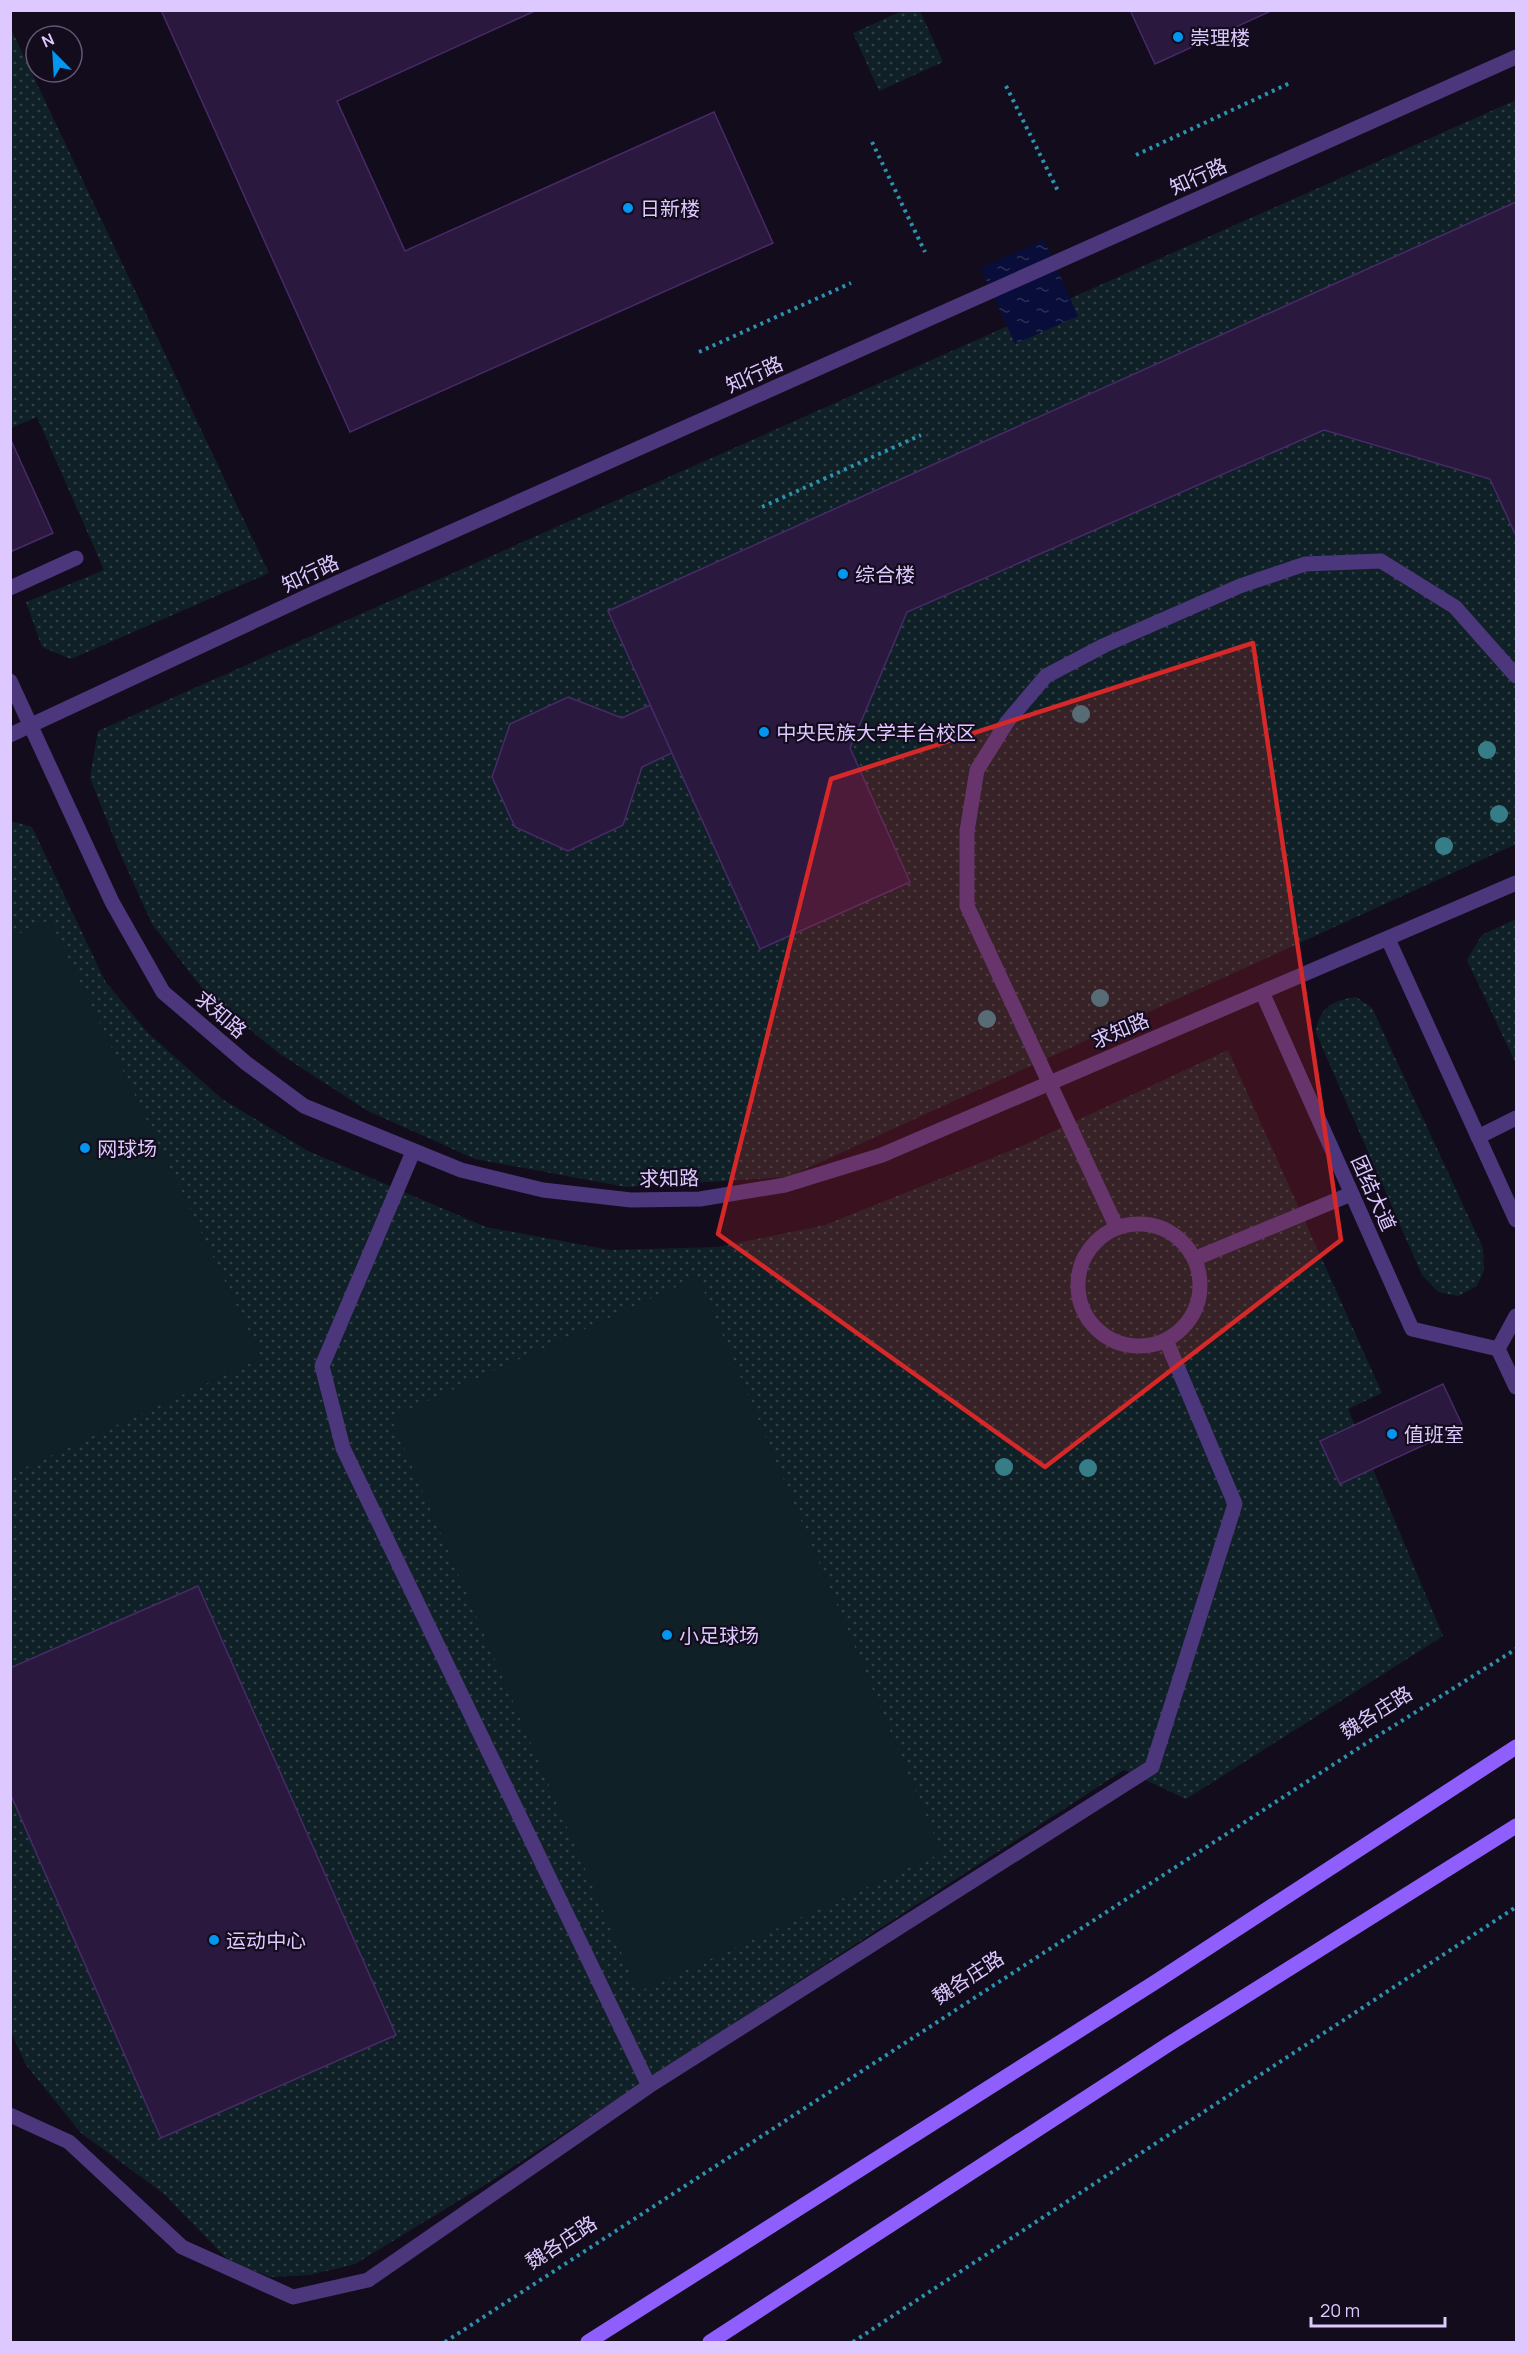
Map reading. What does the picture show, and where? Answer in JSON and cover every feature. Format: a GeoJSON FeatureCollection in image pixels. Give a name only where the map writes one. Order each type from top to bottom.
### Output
{"type":"FeatureCollection","features":[{"type":"Feature","properties":{"kind":"main road"},"geometry":{"type":"LineString","coordinates":[[588,2343],[1157,1981],[1516,1747]]}},
{"type":"Feature","properties":{"kind":"main road"},"geometry":{"type":"LineString","coordinates":[[710,2343],[1169,2044],[1516,1826]]}},
{"type":"Feature","properties":{"kind":"street","name":"知行路"},"geometry":{"type":"LineString","coordinates":[[10,735],[312,594],[1516,57]]}},
{"type":"Feature","properties":{"kind":"street"},"geometry":{"type":"LineString","coordinates":[[10,588],[76,558]]}},
{"type":"Feature","properties":{"kind":"street"},"geometry":{"type":"LineString","coordinates":[[1116,1228],[967,906],[967,831],[977,770],[1008,722],[1046,676],[1105,645],[1250,582],[1305,564],[1381,561],[1455,607],[1516,676]]}},
{"type":"Feature","properties":{"kind":"street","name":"求知路"},"geometry":{"type":"LineString","coordinates":[[10,681],[112,902],[163,992],[246,1063],[304,1106],[461,1170],[543,1190],[631,1200],[700,1199],[785,1185],[882,1155],[1516,883]]}},
{"type":"Feature","properties":{"kind":"street"},"geometry":{"type":"LineString","coordinates":[[1388,939],[1516,1220]]}},
{"type":"Feature","properties":{"kind":"street","name":"团结大道"},"geometry":{"type":"LineString","coordinates":[[1262,992],[1412,1329],[1498,1348]]}},
{"type":"Feature","properties":{"kind":"street"},"geometry":{"type":"LineString","coordinates":[[1478,1137],[1516,1118]]}},
{"type":"Feature","properties":{"kind":"street"},"geometry":{"type":"LineString","coordinates":[[413,1152],[322,1366],[343,1448],[649,2086]]}},
{"type":"Feature","properties":{"kind":"street"},"geometry":{"type":"LineString","coordinates":[[1194,1259],[1351,1194]]}},
{"type":"Feature","properties":{"kind":"street"},"geometry":{"type":"LineString","coordinates":[[1137,1223],[1158,1226],[1176,1236],[1191,1251],[1194,1259],[1199,1270],[1200,1291],[1196,1311],[1183,1328],[1166,1340],[1148,1346],[1128,1346],[1109,1338],[1094,1327],[1083,1310],[1078,1291],[1079,1271],[1087,1253],[1100,1238],[1116,1228],[1137,1223]]}},
{"type":"Feature","properties":{"kind":"street"},"geometry":{"type":"LineString","coordinates":[[1516,1316],[1498,1348],[1516,1387]]}},
{"type":"Feature","properties":{"kind":"street"},"geometry":{"type":"LineString","coordinates":[[10,2115],[69,2142],[182,2247],[293,2297],[368,2280],[649,2086],[1152,1767],[1235,1504],[1166,1340]]}},
{"type":"Feature","properties":{"kind":"path"},"geometry":{"type":"LineString","coordinates":[[1136,154],[1292,82]]}},
{"type":"Feature","properties":{"kind":"path"},"geometry":{"type":"LineString","coordinates":[[1006,86],[1058,191]]}},
{"type":"Feature","properties":{"kind":"path"},"geometry":{"type":"LineString","coordinates":[[872,142],[925,252]]}},
{"type":"Feature","properties":{"kind":"path"},"geometry":{"type":"LineString","coordinates":[[699,352],[851,283]]}},
{"type":"Feature","properties":{"kind":"path"},"geometry":{"type":"LineString","coordinates":[[762,507],[921,435]]}},
{"type":"Feature","properties":{"kind":"path","name":"魏各庄路"},"geometry":{"type":"LineString","coordinates":[[445,2343],[1358,1748],[1516,1649]]}},
{"type":"Feature","properties":{"kind":"path"},"geometry":{"type":"LineString","coordinates":[[853,2343],[1516,1907]]}},
{"type":"Feature","properties":{"kind":"highlighted area"},"geometry":{"type":"Polygon","coordinates":[[[1253,643],[1341,1240],[1045,1467],[718,1234],[831,779],[1253,643]]]}},
{"type":"Feature","properties":{"kind":"shaded area"},"geometry":{"type":"Polygon","coordinates":[[[902,11],[920,11],[943,62],[879,91],[853,33],[902,11]]]}},
{"type":"Feature","properties":{"kind":"shaded area"},"geometry":{"type":"Polygon","coordinates":[[[10,27],[24,57],[24,84],[37,84],[269,573],[71,659],[42,647],[26,602],[104,570],[37,417],[11,428],[10,27]]]}},
{"type":"Feature","properties":{"kind":"shaded area"},"geometry":{"type":"Polygon","coordinates":[[[1516,100],[1516,844],[788,1177],[626,1187],[475,1159],[368,1111],[280,1054],[209,997],[152,924],[90,778],[98,731],[1516,100]]]}},
{"type":"Feature","properties":{"kind":"shaded area"},"geometry":{"type":"Polygon","coordinates":[[[11,821],[32,827],[105,981],[148,1033],[222,1099],[308,1151],[486,1227],[610,1250],[718,1247],[825,1225],[1022,1146],[1228,1050],[1382,1393],[1348,1409],[1443,1636],[1186,1799],[1124,1770],[488,2183],[355,2264],[310,2275],[270,2277],[229,2261],[163,2193],[81,2133],[26,2065],[11,2032],[11,821]]]}},
{"type":"Feature","properties":{"kind":"shaded area"},"geometry":{"type":"Polygon","coordinates":[[[1516,919],[1516,1064],[1467,960],[1482,935],[1516,919]]]}},
{"type":"Feature","properties":{"kind":"shaded area","name":"网球场"},"geometry":{"type":"Polygon","coordinates":[[[50,920],[262,1358],[11,1474],[11,937],[50,920]]]}},
{"type":"Feature","properties":{"kind":"shaded area"},"geometry":{"type":"Polygon","coordinates":[[[1356,997],[1372,1008],[1483,1248],[1484,1270],[1477,1286],[1458,1296],[1438,1292],[1422,1275],[1316,1033],[1319,1018],[1328,1007],[1356,997]]]}},
{"type":"Feature","properties":{"kind":"shaded area","name":"小足球场"},"geometry":{"type":"Polygon","coordinates":[[[698,1277],[942,1853],[638,1992],[391,1418],[698,1277]]]}},
{"type":"Feature","properties":{"kind":"water"},"geometry":{"type":"Polygon","coordinates":[[[1044,240],[1078,316],[1015,344],[981,268],[1044,240]]]}},
{"type":"Feature","properties":{"kind":"building","name":"日新楼"},"geometry":{"type":"Polygon","coordinates":[[[161,10],[537,10],[337,101],[405,251],[714,112],[773,243],[350,432],[161,10]]]}},
{"type":"Feature","properties":{"kind":"building","name":"崇理楼"},"geometry":{"type":"Polygon","coordinates":[[[1130,10],[1273,10],[1155,64],[1130,10]]]}},
{"type":"Feature","properties":{"kind":"building","name":"综合楼"},"geometry":{"type":"Polygon","coordinates":[[[1516,202],[1516,536],[1490,479],[1324,430],[907,612],[850,748],[910,882],[760,949],[608,611],[1516,202]]]}},
{"type":"Feature","properties":{"kind":"building"},"geometry":{"type":"Polygon","coordinates":[[[10,438],[53,533],[10,552],[10,438]]]}},
{"type":"Feature","properties":{"kind":"building"},"geometry":{"type":"Polygon","coordinates":[[[568,697],[622,718],[650,705],[672,753],[642,767],[623,825],[568,851],[515,827],[492,777],[510,724],[568,697]]]}},
{"type":"Feature","properties":{"kind":"building","name":"值班室"},"geometry":{"type":"Polygon","coordinates":[[[1443,1384],[1463,1427],[1340,1484],[1320,1441],[1443,1384]]]}},
{"type":"Feature","properties":{"kind":"building","name":"运动中心"},"geometry":{"type":"Polygon","coordinates":[[[198,1586],[396,2035],[161,2138],[10,1793],[10,1668],[198,1586]]]}},
{"type":"Feature","properties":{"kind":"place","name":"崇理楼"},"geometry":{"type":"Point","coordinates":[1178,37]}},
{"type":"Feature","properties":{"kind":"place","name":"日新楼"},"geometry":{"type":"Point","coordinates":[628,208]}},
{"type":"Feature","properties":{"kind":"place","name":"综合楼"},"geometry":{"type":"Point","coordinates":[843,574]}},
{"type":"Feature","properties":{"kind":"place","name":"中央民族大学丰台校区"},"geometry":{"type":"Point","coordinates":[764,732]}},
{"type":"Feature","properties":{"kind":"place","name":"网球场"},"geometry":{"type":"Point","coordinates":[85,1148]}},
{"type":"Feature","properties":{"kind":"place","name":"值班室"},"geometry":{"type":"Point","coordinates":[1392,1434]}},
{"type":"Feature","properties":{"kind":"place","name":"小足球场"},"geometry":{"type":"Point","coordinates":[667,1635]}},
{"type":"Feature","properties":{"kind":"place","name":"运动中心"},"geometry":{"type":"Point","coordinates":[214,1940]}}]}
